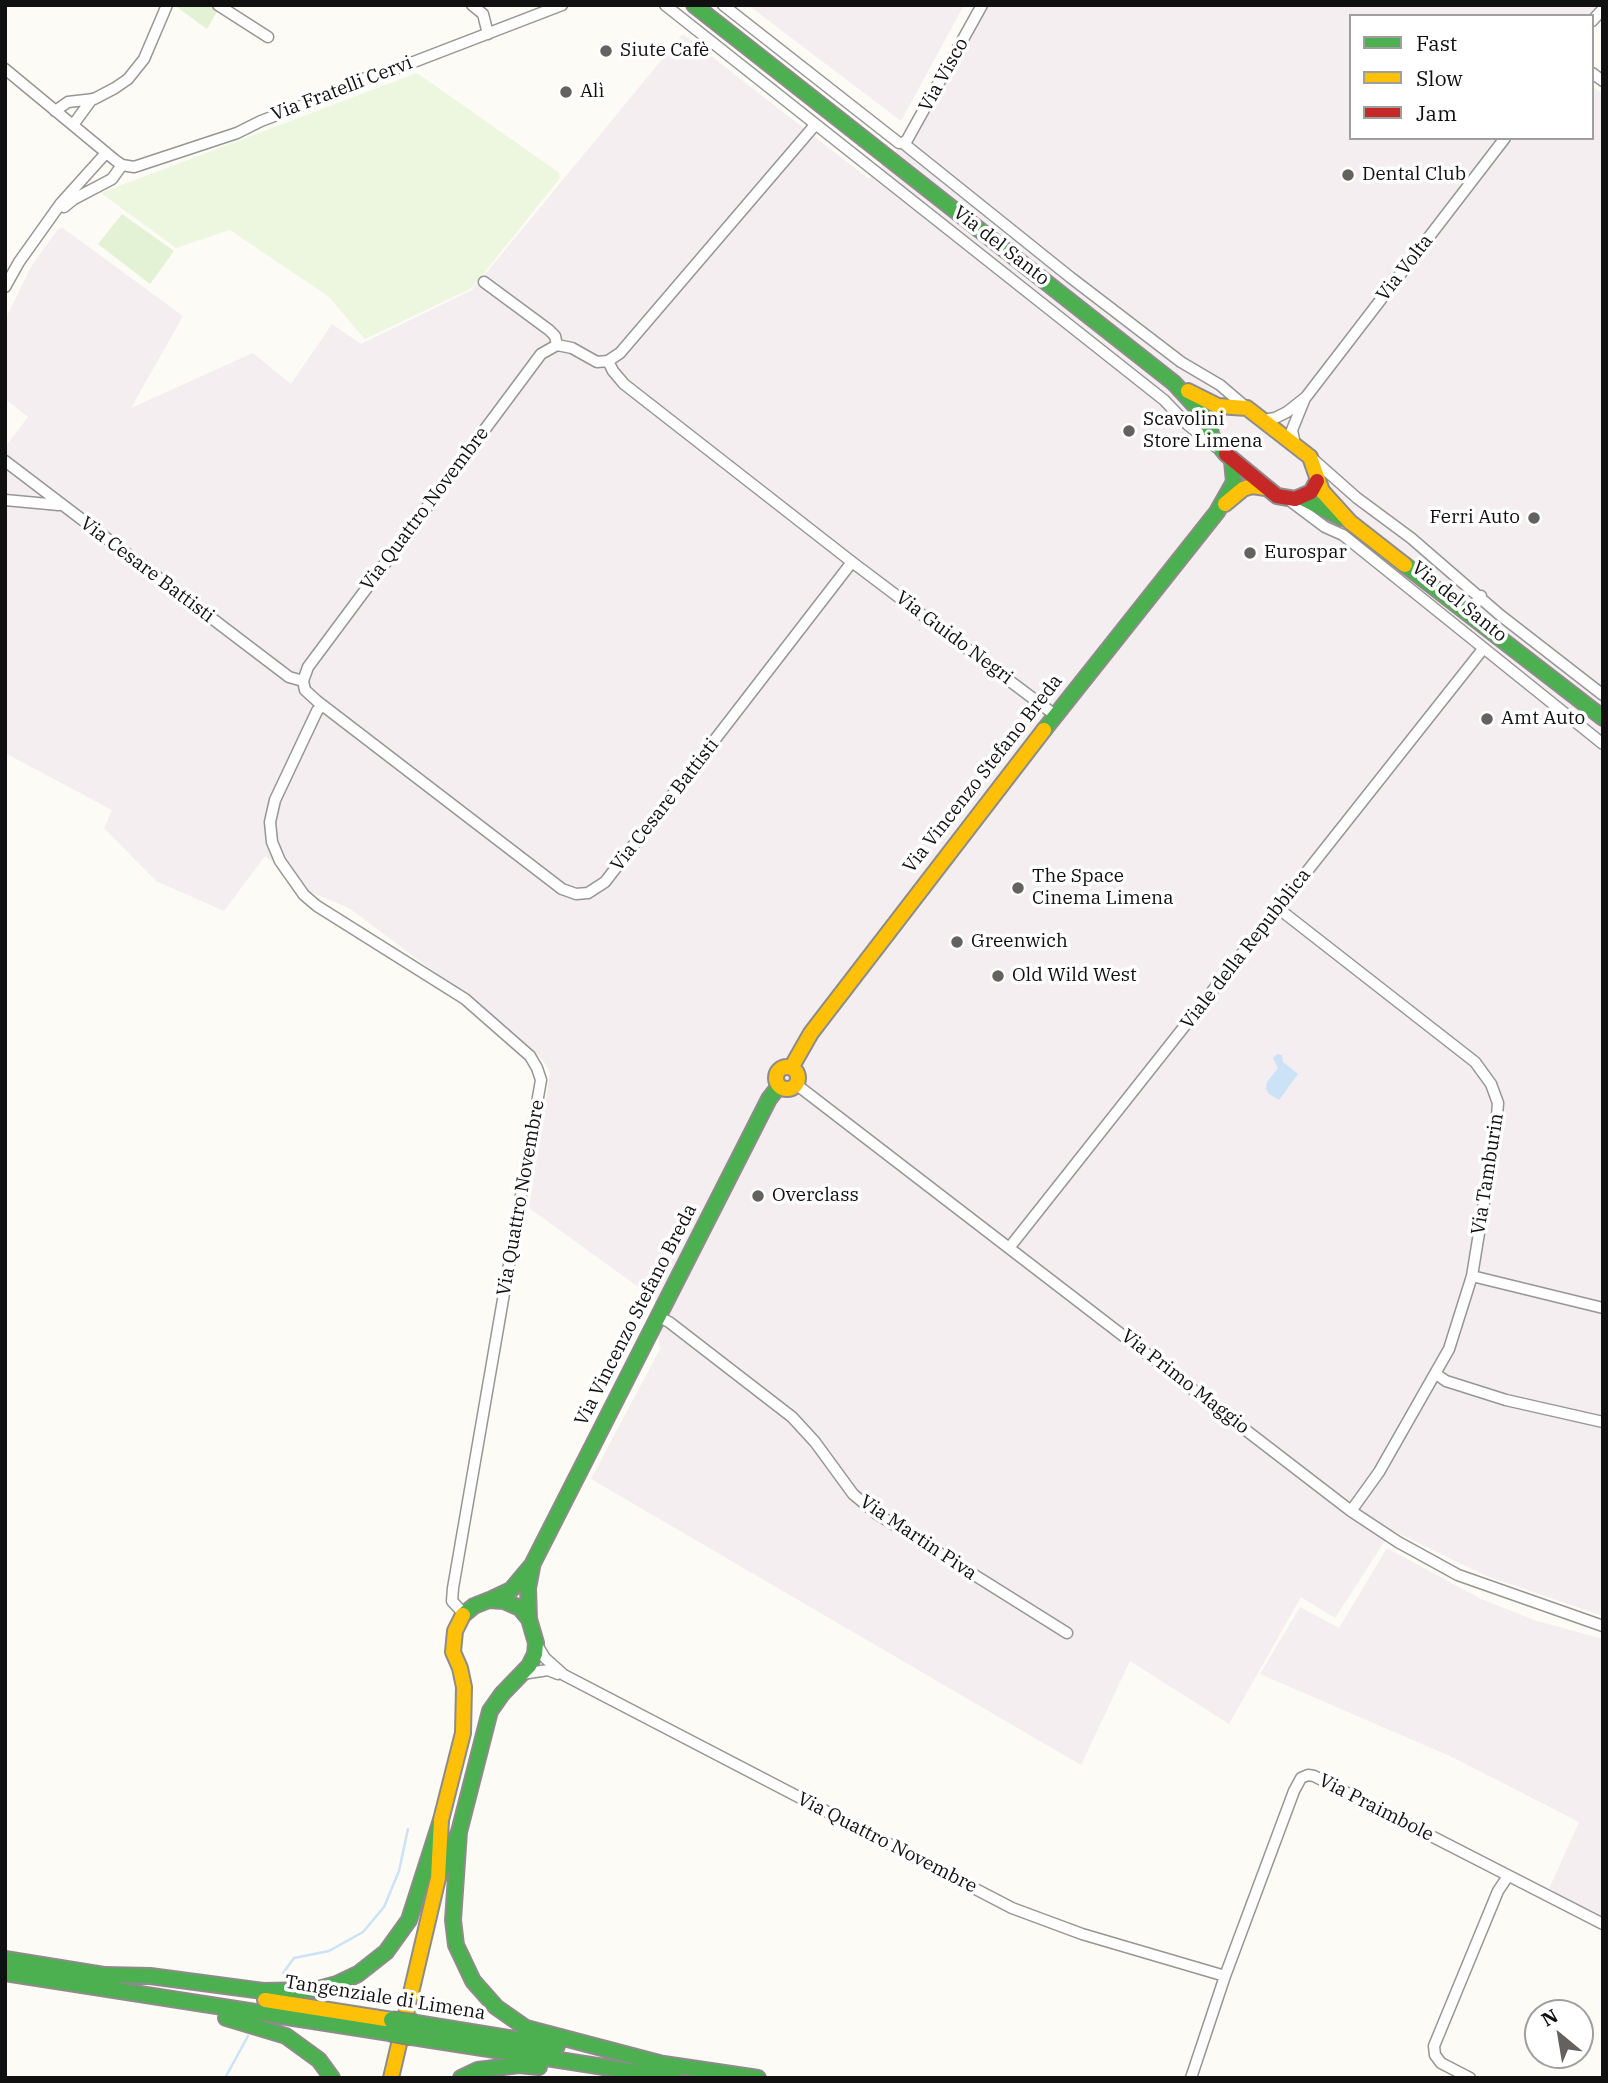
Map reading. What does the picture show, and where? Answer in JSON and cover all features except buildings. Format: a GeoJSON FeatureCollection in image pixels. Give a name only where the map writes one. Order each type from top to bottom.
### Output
{"type":"FeatureCollection","features":[{"type":"Feature","properties":{"kind":"main road"},"geometry":{"type":"LineString","coordinates":[[694,5],[1174,383],[1218,406],[1247,408]]}},
{"type":"Feature","properties":{"kind":"main road","name":"Via del Santo"},"geometry":{"type":"LineString","coordinates":[[1174,383],[1200,409],[1212,430],[1212,437],[1227,456],[1267,488],[1350,522]]}},
{"type":"Feature","properties":{"kind":"main road"},"geometry":{"type":"LineString","coordinates":[[1212,430],[1213,423],[1221,412],[1228,408]]}},
{"type":"Feature","properties":{"kind":"main road","name":"Via del Santo"},"geometry":{"type":"LineString","coordinates":[[1247,408],[1310,457]]}},
{"type":"Feature","properties":{"kind":"main road","name":"Via Vincenzo Stefano Breda"},"geometry":{"type":"LineString","coordinates":[[464,1614],[474,1606],[511,1591],[532,1566],[769,1098],[779,1086],[776,1080],[778,1073],[785,1068],[791,1068],[804,1041],[1055,715],[1217,512],[1234,482],[1227,456]]}},
{"type":"Feature","properties":{"kind":"main road"},"geometry":{"type":"LineString","coordinates":[[1310,457],[1317,481],[1350,522],[1603,718]]}},
{"type":"Feature","properties":{"kind":"main road"},"geometry":{"type":"LineString","coordinates":[[1294,498],[1311,492],[1317,481]]}},
{"type":"Feature","properties":{"kind":"main road","name":"Via Vincenzo Stefano Breda"},"geometry":{"type":"LineString","coordinates":[[1217,512],[1243,489],[1252,486],[1267,488]]}},
{"type":"Feature","properties":{"kind":"main road"},"geometry":{"type":"LineString","coordinates":[[779,1086],[788,1090],[797,1085],[798,1075],[791,1068]]}},
{"type":"Feature","properties":{"kind":"main road","name":"Via Vincenzo Stefano Breda"},"geometry":{"type":"LineString","coordinates":[[532,1566],[528,1588],[529,1619],[536,1643]]}},
{"type":"Feature","properties":{"kind":"main road"},"geometry":{"type":"LineString","coordinates":[[489,1600],[504,1601],[520,1608],[529,1619]]}},
{"type":"Feature","properties":{"kind":"main road"},"geometry":{"type":"LineString","coordinates":[[103,1981],[150,1976],[263,1991],[315,1990],[358,1974],[386,1952],[409,1920],[441,1820],[463,1733],[464,1687],[453,1652],[455,1631],[464,1614]]}},
{"type":"Feature","properties":{"kind":"main road"},"geometry":{"type":"LineString","coordinates":[[536,1643],[536,1654],[529,1666],[490,1711],[483,1732],[459,1832],[453,1896],[456,1945],[473,1981],[496,2007],[526,2028],[659,2063]]}},
{"type":"Feature","properties":{"kind":"main road"},"geometry":{"type":"LineString","coordinates":[[391,2078],[438,1878],[441,1820]]}},
{"type":"Feature","properties":{"kind":"main road"},"geometry":{"type":"LineString","coordinates":[[438,1878],[459,1832]]}},
{"type":"Feature","properties":{"kind":"main road","name":"Tangenziale di Limena"},"geometry":{"type":"LineString","coordinates":[[5,1959],[103,1981],[674,2078]]}},
{"type":"Feature","properties":{"kind":"main road","name":"Tangenziale di Limena"},"geometry":{"type":"LineString","coordinates":[[5,1973],[103,1981]]}},
{"type":"Feature","properties":{"kind":"main road"},"geometry":{"type":"LineString","coordinates":[[103,1981],[149,2003],[218,2016],[286,2036],[319,2060],[332,2078]]}},
{"type":"Feature","properties":{"kind":"main road","name":"Tangenziale di Limena"},"geometry":{"type":"LineString","coordinates":[[402,2030],[758,2078]]}},
{"type":"Feature","properties":{"kind":"main road"},"geometry":{"type":"LineString","coordinates":[[460,2078],[478,2070],[519,2065],[570,2069],[625,2078]]}},
{"type":"Feature","properties":{"kind":"street"},"geometry":{"type":"LineString","coordinates":[[55,110],[68,102],[92,99],[115,89],[135,72],[145,59],[167,5]]}},
{"type":"Feature","properties":{"kind":"street"},"geometry":{"type":"LineString","coordinates":[[218,5],[268,37]]}},
{"type":"Feature","properties":{"kind":"street"},"geometry":{"type":"LineString","coordinates":[[472,5],[483,14],[488,34]]}},
{"type":"Feature","properties":{"kind":"street","name":"Via Fratelli Cervi"},"geometry":{"type":"LineString","coordinates":[[122,165],[140,166],[237,133],[338,92],[355,81],[562,5]]}},
{"type":"Feature","properties":{"kind":"street","name":"Via del Santo"},"geometry":{"type":"LineString","coordinates":[[665,5],[1164,400],[1227,456]]}},
{"type":"Feature","properties":{"kind":"street"},"geometry":{"type":"LineString","coordinates":[[723,5],[899,143],[903,143],[1070,277],[1181,362],[1220,385],[1247,408]]}},
{"type":"Feature","properties":{"kind":"street","name":"Via Visco"},"geometry":{"type":"LineString","coordinates":[[903,143],[914,129],[982,5]]}},
{"type":"Feature","properties":{"kind":"street"},"geometry":{"type":"LineString","coordinates":[[714,45],[726,30]]}},
{"type":"Feature","properties":{"kind":"street"},"geometry":{"type":"LineString","coordinates":[[5,69],[122,165],[112,179],[74,198],[50,218]]}},
{"type":"Feature","properties":{"kind":"street"},"geometry":{"type":"LineString","coordinates":[[73,125],[92,99]]}},
{"type":"Feature","properties":{"kind":"street"},"geometry":{"type":"LineString","coordinates":[[484,282],[549,330],[555,336],[557,345],[572,348],[597,362],[608,361],[620,353],[815,125]]}},
{"type":"Feature","properties":{"kind":"street","name":"Via Volta"},"geometry":{"type":"LineString","coordinates":[[1306,397],[1503,140]]}},
{"type":"Feature","properties":{"kind":"street"},"geometry":{"type":"LineString","coordinates":[[5,287],[19,262],[61,203],[106,153]]}},
{"type":"Feature","properties":{"kind":"street"},"geometry":{"type":"LineString","coordinates":[[911,202],[923,186]]}},
{"type":"Feature","properties":{"kind":"street","name":"Via Quattro Novembre"},"geometry":{"type":"LineString","coordinates":[[303,681],[308,667],[531,367],[541,354],[557,345]]}},
{"type":"Feature","properties":{"kind":"street"},"geometry":{"type":"LineString","coordinates":[[608,361],[613,372],[624,384],[852,562]]}},
{"type":"Feature","properties":{"kind":"street"},"geometry":{"type":"LineString","coordinates":[[1263,420],[1287,412],[1306,397]]}},
{"type":"Feature","properties":{"kind":"street"},"geometry":{"type":"LineString","coordinates":[[1295,445],[1292,430],[1306,397]]}},
{"type":"Feature","properties":{"kind":"street","name":"Via del Santo"},"geometry":{"type":"LineString","coordinates":[[1310,457],[1357,498],[1481,596],[1500,615],[1603,695]]}},
{"type":"Feature","properties":{"kind":"street","name":"Via Cesare Battisti"},"geometry":{"type":"LineString","coordinates":[[5,461],[289,677],[303,681],[305,690],[322,705],[562,889],[576,894],[588,893],[605,882],[852,562]]}},
{"type":"Feature","properties":{"kind":"street","name":"Via del Santo"},"geometry":{"type":"LineString","coordinates":[[1294,498],[1325,527],[1343,535],[1603,744]]}},
{"type":"Feature","properties":{"kind":"street"},"geometry":{"type":"LineString","coordinates":[[5,500],[63,506]]}},
{"type":"Feature","properties":{"kind":"street","name":"Via Guido Negri"},"geometry":{"type":"LineString","coordinates":[[852,562],[1055,715]]}},
{"type":"Feature","properties":{"kind":"street"},"geometry":{"type":"LineString","coordinates":[[1468,613],[1481,596]]}},
{"type":"Feature","properties":{"kind":"street","name":"Viale della Repubblica"},"geometry":{"type":"LineString","coordinates":[[1009,1248],[1483,649]]}},
{"type":"Feature","properties":{"kind":"street","name":"Via Quattro Novembre"},"geometry":{"type":"LineString","coordinates":[[322,705],[305,734],[275,800],[270,822],[272,842],[280,860],[304,895],[317,906],[465,999],[530,1056],[541,1080],[452,1601],[464,1614]]}},
{"type":"Feature","properties":{"kind":"street","name":"Via Tamburin"},"geometry":{"type":"LineString","coordinates":[[1279,909],[1475,1062],[1491,1084],[1498,1102],[1499,1113],[1472,1276],[1449,1349],[1380,1472],[1351,1511]]}},
{"type":"Feature","properties":{"kind":"street","name":"Via Primo Maggio"},"geometry":{"type":"LineString","coordinates":[[797,1085],[1351,1511],[1398,1542],[1458,1575],[1603,1626]]}},
{"type":"Feature","properties":{"kind":"street"},"geometry":{"type":"LineString","coordinates":[[1472,1276],[1603,1308]]}},
{"type":"Feature","properties":{"kind":"street","name":"Via Martin Piva"},"geometry":{"type":"LineString","coordinates":[[659,1317],[792,1417],[815,1442],[853,1494],[868,1507],[1067,1633]]}},
{"type":"Feature","properties":{"kind":"street"},"geometry":{"type":"LineString","coordinates":[[1436,1374],[1446,1381],[1506,1400],[1603,1422]]}},
{"type":"Feature","properties":{"kind":"street","name":"Via Quattro Novembre"},"geometry":{"type":"LineString","coordinates":[[536,1643],[545,1658],[564,1675]]}},
{"type":"Feature","properties":{"kind":"street","name":"Via Quattro Novembre"},"geometry":{"type":"LineString","coordinates":[[521,1674],[548,1670],[564,1675],[1012,1908],[1082,1934],[1225,1976]]}},
{"type":"Feature","properties":{"kind":"street","name":"Via Praimbole"},"geometry":{"type":"LineString","coordinates":[[1225,1976],[1294,1791],[1297,1784],[1308,1775],[1603,1924]]}},
{"type":"Feature","properties":{"kind":"street"},"geometry":{"type":"LineString","coordinates":[[1470,2078],[1441,2063],[1435,2054],[1434,2046],[1498,1891],[1508,1876]]}},
{"type":"Feature","properties":{"kind":"street"},"geometry":{"type":"LineString","coordinates":[[1191,2078],[1225,1976]]}},
{"type":"Feature","properties":{"kind":"shaded area"},"geometry":{"type":"Polygon","coordinates":[[[748,5],[964,5],[901,121],[748,5]]]}},
{"type":"Feature","properties":{"kind":"shaded area"},"geometry":{"type":"Polygon","coordinates":[[[985,5],[1596,5],[1589,14],[1349,14],[1349,140],[1594,140],[1594,87],[1603,94],[1603,1616],[1484,1575],[1392,1530],[1335,1618],[1301,1597],[1229,1724],[1130,1661],[1081,1765],[591,1479],[660,1349],[655,1299],[529,1208],[550,1073],[543,1060],[485,1010],[349,908],[305,890],[265,856],[224,911],[156,881],[104,828],[112,810],[5,753],[5,447],[28,417],[5,399],[5,320],[32,265],[58,229],[63,228],[183,316],[131,408],[253,353],[291,384],[332,324],[361,344],[472,290],[683,34],[869,179],[912,134],[985,5]]]}},
{"type":"Feature","properties":{"kind":"shaded area"},"geometry":{"type":"Polygon","coordinates":[[[1387,1548],[1481,1599],[1537,1621],[1603,1639],[1603,1919],[1549,1889],[1579,1822],[1452,1757],[1260,1674],[1300,1607],[1339,1628],[1387,1548]]]}},
{"type":"Feature","properties":{"kind":"green space"},"geometry":{"type":"Polygon","coordinates":[[[174,5],[211,5],[218,10],[207,29],[174,5]]]}},
{"type":"Feature","properties":{"kind":"green space"},"geometry":{"type":"Polygon","coordinates":[[[417,73],[558,172],[560,178],[472,288],[365,339],[328,296],[230,230],[176,248],[101,193],[417,73]]]}},
{"type":"Feature","properties":{"kind":"green space"},"geometry":{"type":"Polygon","coordinates":[[[122,214],[174,251],[150,284],[98,244],[122,214]]]}},
{"type":"Feature","properties":{"kind":"water"},"geometry":{"type":"Polygon","coordinates":[[[1277,1054],[1282,1055],[1283,1062],[1298,1074],[1279,1100],[1269,1094],[1266,1088],[1267,1082],[1278,1068],[1273,1058],[1277,1054]]]}},
{"type":"Feature","properties":{"kind":"waterway"},"geometry":{"type":"LineString","coordinates":[[283,1973],[294,1958],[329,1951],[363,1932],[384,1907],[399,1871],[408,1829]]}},
{"type":"Feature","properties":{"kind":"waterway"},"geometry":{"type":"LineString","coordinates":[[225,2078],[248,2036]]}},
{"type":"Feature","properties":{"kind":"traffic: fast"},"geometry":{"type":"LineString","coordinates":[[694,5],[1174,383],[1207,419],[1212,437],[1226,454]]}},
{"type":"Feature","properties":{"kind":"traffic: fast"},"geometry":{"type":"LineString","coordinates":[[1044,730],[1217,512],[1234,482],[1232,461]]}},
{"type":"Feature","properties":{"kind":"traffic: fast"},"geometry":{"type":"LineString","coordinates":[[1302,498],[1342,518]]}},
{"type":"Feature","properties":{"kind":"traffic: fast"},"geometry":{"type":"LineString","coordinates":[[1405,565],[1603,718]]}},
{"type":"Feature","properties":{"kind":"traffic: fast"},"geometry":{"type":"LineString","coordinates":[[492,1599],[511,1590],[532,1565],[769,1099],[779,1086]]}},
{"type":"Feature","properties":{"kind":"traffic: fast"},"geometry":{"type":"LineString","coordinates":[[529,1619],[528,1588],[532,1567]]}},
{"type":"Feature","properties":{"kind":"traffic: fast"},"geometry":{"type":"LineString","coordinates":[[438,1878],[459,1832],[490,1711],[529,1666],[535,1654],[536,1643],[529,1619],[520,1608],[504,1601],[489,1600],[474,1606],[463,1615]]}},
{"type":"Feature","properties":{"kind":"traffic: fast"},"geometry":{"type":"LineString","coordinates":[[105,1975],[150,1976],[263,1991],[315,1990],[337,1984],[358,1974],[386,1952],[409,1920],[441,1820]]}},
{"type":"Feature","properties":{"kind":"traffic: fast"},"geometry":{"type":"LineString","coordinates":[[459,1832],[453,1920],[456,1945],[473,1981],[496,2007],[526,2028],[659,2063]]}},
{"type":"Feature","properties":{"kind":"traffic: fast"},"geometry":{"type":"LineString","coordinates":[[5,1959],[116,1977]]}},
{"type":"Feature","properties":{"kind":"traffic: fast"},"geometry":{"type":"LineString","coordinates":[[5,1973],[390,2033]]}},
{"type":"Feature","properties":{"kind":"traffic: fast"},"geometry":{"type":"LineString","coordinates":[[226,2018],[286,2036],[319,2060],[332,2078]]}},
{"type":"Feature","properties":{"kind":"traffic: fast"},"geometry":{"type":"LineString","coordinates":[[392,2020],[416,2023]]}},
{"type":"Feature","properties":{"kind":"traffic: fast"},"geometry":{"type":"LineString","coordinates":[[416,2023],[557,2046]]}},
{"type":"Feature","properties":{"kind":"traffic: fast"},"geometry":{"type":"LineString","coordinates":[[390,2033],[412,2037]]}},
{"type":"Feature","properties":{"kind":"traffic: fast"},"geometry":{"type":"LineString","coordinates":[[412,2037],[674,2078]]}},
{"type":"Feature","properties":{"kind":"traffic: fast"},"geometry":{"type":"LineString","coordinates":[[650,2062],[758,2078]]}},
{"type":"Feature","properties":{"kind":"traffic: fast"},"geometry":{"type":"LineString","coordinates":[[461,2078],[478,2070],[519,2065],[539,2067]]}},
{"type":"Feature","properties":{"kind":"traffic: slow"},"geometry":{"type":"LineString","coordinates":[[1188,391],[1218,406],[1247,408],[1310,457],[1322,491],[1350,522],[1405,565]]}},
{"type":"Feature","properties":{"kind":"traffic: slow"},"geometry":{"type":"LineString","coordinates":[[1225,504],[1243,489],[1252,486],[1266,488]]}},
{"type":"Feature","properties":{"kind":"traffic: slow"},"geometry":{"type":"LineString","coordinates":[[791,1068],[811,1033],[1044,730]]}},
{"type":"Feature","properties":{"kind":"traffic: slow"},"geometry":{"type":"LineString","coordinates":[[787,1067],[795,1070],[798,1078],[795,1086],[787,1089],[779,1086],[776,1078],[779,1070],[787,1067]]}},
{"type":"Feature","properties":{"kind":"traffic: slow"},"geometry":{"type":"LineString","coordinates":[[391,2078],[438,1878],[441,1820],[463,1733],[464,1687],[453,1652],[455,1631],[463,1615]]}},
{"type":"Feature","properties":{"kind":"traffic: slow"},"geometry":{"type":"LineString","coordinates":[[265,2000],[392,2020]]}},
{"type":"Feature","properties":{"kind":"traffic: jam"},"geometry":{"type":"LineString","coordinates":[[1226,454],[1277,496],[1295,499],[1311,492],[1317,481]]}},
{"type":"Feature","properties":{"kind":"place","name":"Siute Cafè"},"geometry":{"type":"Point","coordinates":[606,51]}},
{"type":"Feature","properties":{"kind":"place","name":"Alì"},"geometry":{"type":"Point","coordinates":[566,92]}},
{"type":"Feature","properties":{"kind":"place","name":"Dental Club"},"geometry":{"type":"Point","coordinates":[1348,175]}},
{"type":"Feature","properties":{"kind":"place","name":"Scavolini Store Limena"},"geometry":{"type":"Point","coordinates":[1129,431]}},
{"type":"Feature","properties":{"kind":"place","name":"Ferri Auto"},"geometry":{"type":"Point","coordinates":[1534,518]}},
{"type":"Feature","properties":{"kind":"place","name":"Eurospar"},"geometry":{"type":"Point","coordinates":[1250,553]}},
{"type":"Feature","properties":{"kind":"place","name":"Amt Auto"},"geometry":{"type":"Point","coordinates":[1487,719]}},
{"type":"Feature","properties":{"kind":"place","name":"The Space Cinema Limena"},"geometry":{"type":"Point","coordinates":[1018,888]}},
{"type":"Feature","properties":{"kind":"place","name":"Greenwich"},"geometry":{"type":"Point","coordinates":[957,942]}},
{"type":"Feature","properties":{"kind":"place","name":"Old Wild West"},"geometry":{"type":"Point","coordinates":[998,976]}},
{"type":"Feature","properties":{"kind":"place","name":"Overclass"},"geometry":{"type":"Point","coordinates":[758,1196]}}]}
